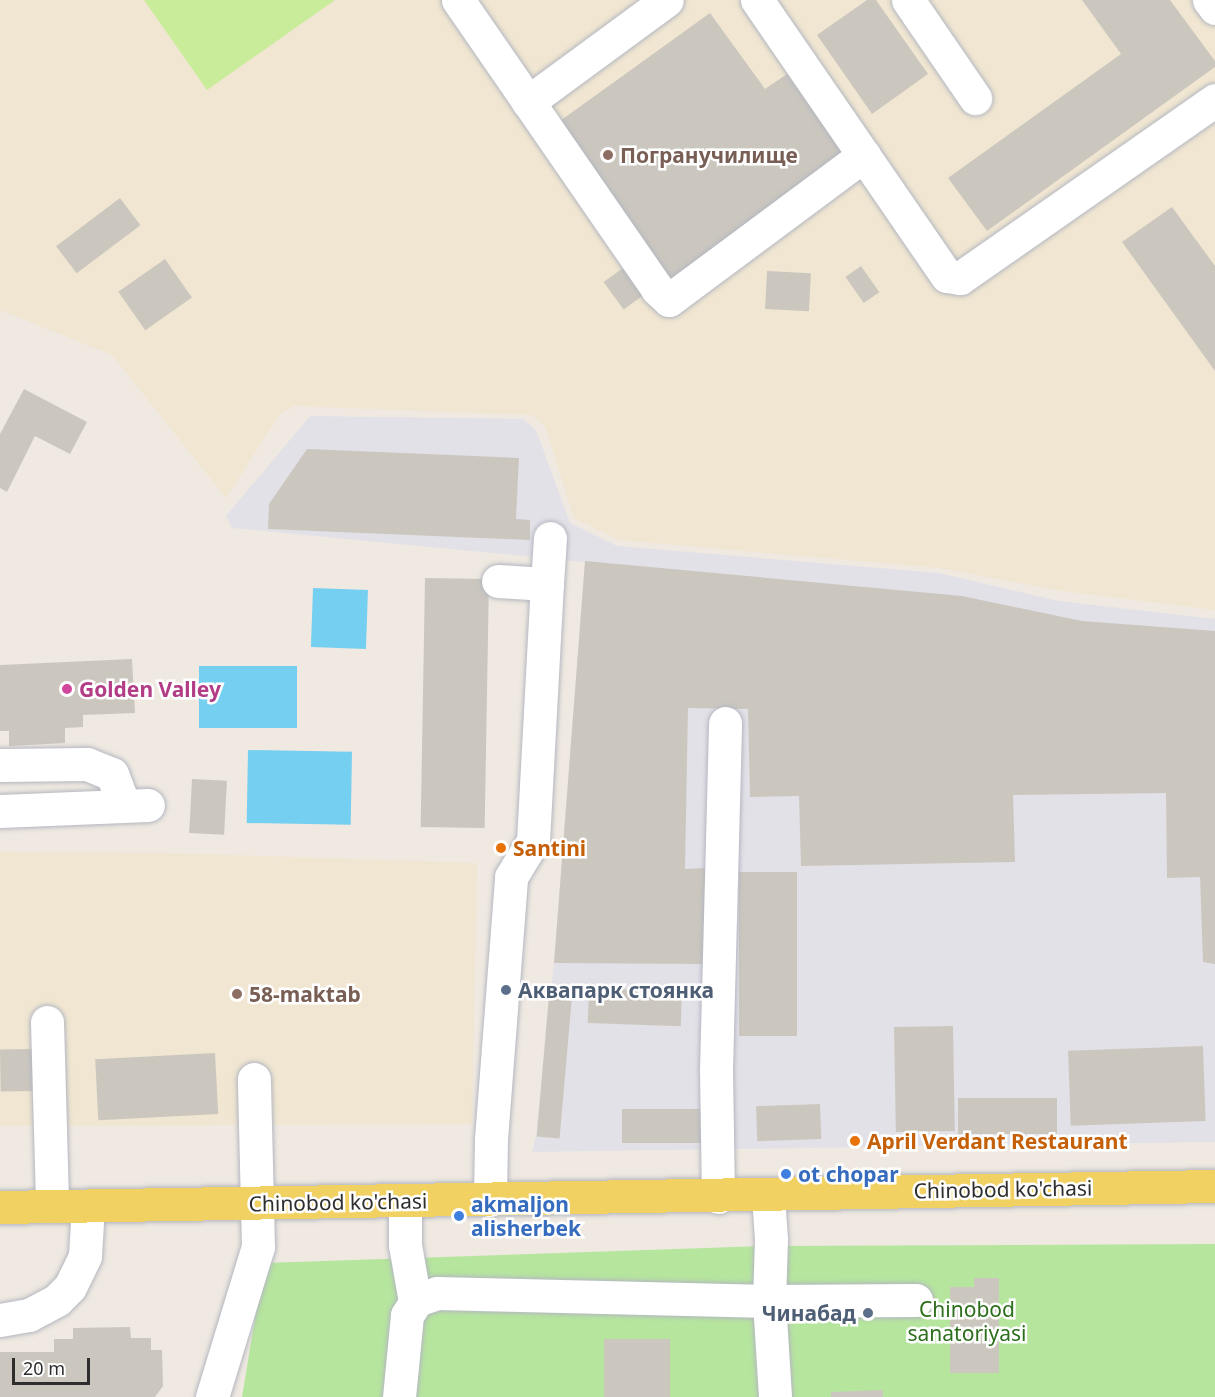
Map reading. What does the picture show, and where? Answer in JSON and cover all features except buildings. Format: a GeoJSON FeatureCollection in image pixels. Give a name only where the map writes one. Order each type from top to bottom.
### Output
{"type":"FeatureCollection","features":[{"type":"Feature","properties":{"kind":"main road","name":"Chinobod ko'chasi"},"geometry":{"type":"LineString","coordinates":[[0,1207],[718,1197],[843,1192],[1215,1186]]}},
{"type":"Feature","properties":{"kind":"lane"},"geometry":{"type":"LineString","coordinates":[[458,0],[657,289],[669,300],[864,155]]}},
{"type":"Feature","properties":{"kind":"lane"},"geometry":{"type":"LineString","coordinates":[[528,102],[667,0]]}},
{"type":"Feature","properties":{"kind":"lane"},"geometry":{"type":"LineString","coordinates":[[908,0],[975,98]]}},
{"type":"Feature","properties":{"kind":"lane"},"geometry":{"type":"LineString","coordinates":[[1209,0],[1215,8]]}},
{"type":"Feature","properties":{"kind":"lane"},"geometry":{"type":"LineString","coordinates":[[768,4],[864,155],[947,276],[960,278],[1215,100]]}},
{"type":"Feature","properties":{"kind":"lane"},"geometry":{"type":"LineString","coordinates":[[490,1200],[491,1139],[512,877],[533,841],[550,538]]}},
{"type":"Feature","properties":{"kind":"lane"},"geometry":{"type":"LineString","coordinates":[[498,581],[547,584]]}},
{"type":"Feature","properties":{"kind":"lane"},"geometry":{"type":"LineString","coordinates":[[718,1197],[716,1070],[725,723]]}},
{"type":"Feature","properties":{"kind":"lane"},"geometry":{"type":"LineString","coordinates":[[0,765],[87,764],[112,774],[136,806],[0,811]]}},
{"type":"Feature","properties":{"kind":"lane"},"geometry":{"type":"LineString","coordinates":[[47,1022],[52,1206]]}},
{"type":"Feature","properties":{"kind":"lane"},"geometry":{"type":"LineString","coordinates":[[213,1397],[258,1247],[254,1079]]}},
{"type":"Feature","properties":{"kind":"lane"},"geometry":{"type":"LineString","coordinates":[[768,1196],[771,1239],[769,1301],[775,1397]]}},
{"type":"Feature","properties":{"kind":"lane"},"geometry":{"type":"LineString","coordinates":[[405,1201],[405,1245],[416,1302]]}},
{"type":"Feature","properties":{"kind":"lane"},"geometry":{"type":"LineString","coordinates":[[0,1320],[29,1316],[57,1300],[70,1287],[85,1256],[88,1206]]}},
{"type":"Feature","properties":{"kind":"lane"},"geometry":{"type":"LineString","coordinates":[[399,1397],[407,1315],[416,1302],[437,1293],[769,1301],[916,1300]]}},
{"type":"Feature","properties":{"kind":"shaded area","name":"Погранучилище"},"geometry":{"type":"Polygon","coordinates":[[[0,0],[1215,0],[1215,610],[1062,591],[939,568],[619,540],[574,518],[545,426],[532,415],[293,406],[280,414],[226,498],[112,355],[0,310],[0,0]]]}},
{"type":"Feature","properties":{"kind":"shaded area"},"geometry":{"type":"Polygon","coordinates":[[[310,416],[523,419],[536,430],[570,523],[617,546],[939,573],[1059,601],[1215,619],[1215,1142],[532,1152],[536,1136],[554,963],[585,562],[232,528],[226,516],[310,416]]]}},
{"type":"Feature","properties":{"kind":"shaded area","name":"58-maktab"},"geometry":{"type":"Polygon","coordinates":[[[0,852],[168,853],[477,863],[472,1124],[0,1126],[0,852]]]}},
{"type":"Feature","properties":{"kind":"green space"},"geometry":{"type":"Polygon","coordinates":[[[144,0],[335,0],[207,90],[144,0]]]}},
{"type":"Feature","properties":{"kind":"green space","name":"Chinobod sanatoriyasi"},"geometry":{"type":"Polygon","coordinates":[[[1215,1244],[1215,1397],[242,1397],[264,1263],[767,1246],[1215,1244]]]}},
{"type":"Feature","properties":{"kind":"water"},"geometry":{"type":"Polygon","coordinates":[[[313,588],[368,590],[366,649],[311,647],[313,588]]]}},
{"type":"Feature","properties":{"kind":"water"},"geometry":{"type":"Polygon","coordinates":[[[199,666],[297,666],[297,728],[199,728],[199,666]]]}},
{"type":"Feature","properties":{"kind":"water"},"geometry":{"type":"Polygon","coordinates":[[[248,750],[352,752],[351,825],[247,823],[248,750]]]}},
{"type":"Feature","properties":{"kind":"place","name":"Погранучилище"},"geometry":{"type":"Point","coordinates":[608,155]}},
{"type":"Feature","properties":{"kind":"place","name":"Golden Valley"},"geometry":{"type":"Point","coordinates":[67,689]}},
{"type":"Feature","properties":{"kind":"place","name":"Santini"},"geometry":{"type":"Point","coordinates":[501,848]}},
{"type":"Feature","properties":{"kind":"place","name":"Аквапарк стоянка"},"geometry":{"type":"Point","coordinates":[506,990]}},
{"type":"Feature","properties":{"kind":"place","name":"58-maktab"},"geometry":{"type":"Point","coordinates":[237,994]}},
{"type":"Feature","properties":{"kind":"place","name":"April Verdant Restaurant"},"geometry":{"type":"Point","coordinates":[855,1141]}},
{"type":"Feature","properties":{"kind":"place","name":"ot chopar"},"geometry":{"type":"Point","coordinates":[786,1174]}},
{"type":"Feature","properties":{"kind":"place","name":"akmaljon alisherbek"},"geometry":{"type":"Point","coordinates":[459,1216]}},
{"type":"Feature","properties":{"kind":"place","name":"Чинабад"},"geometry":{"type":"Point","coordinates":[868,1313]}}]}
